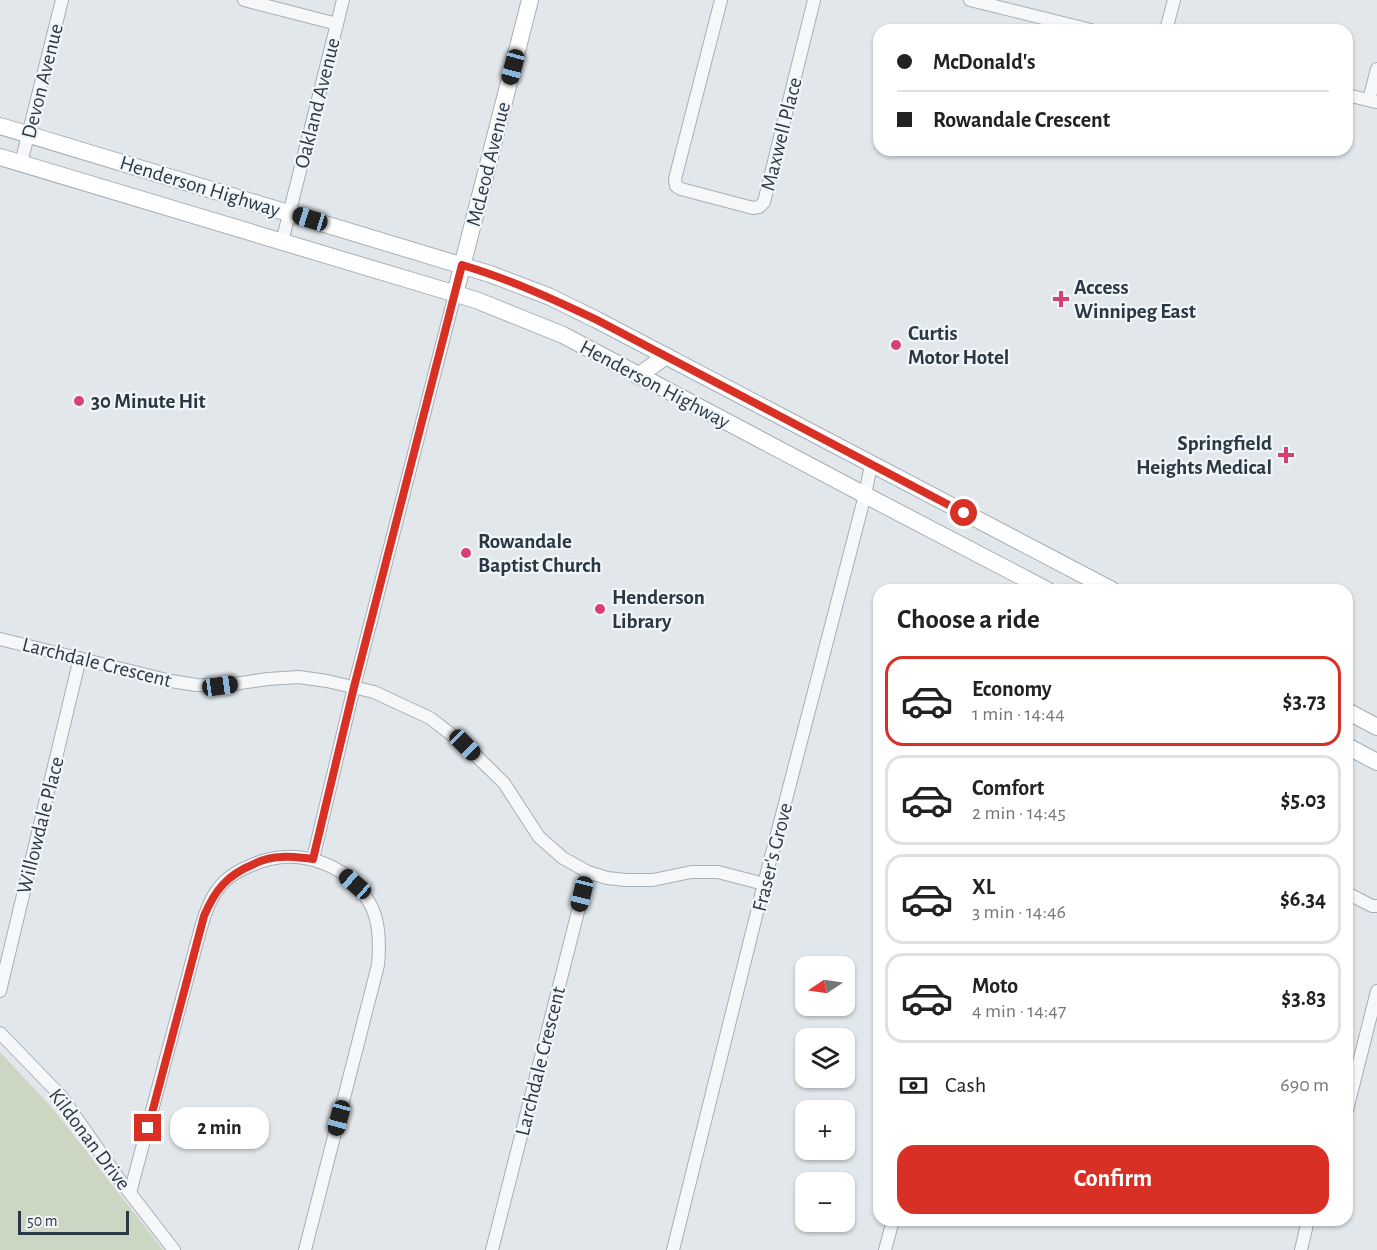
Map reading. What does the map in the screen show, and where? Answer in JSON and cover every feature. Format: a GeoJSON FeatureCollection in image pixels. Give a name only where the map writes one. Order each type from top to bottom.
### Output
{"type":"FeatureCollection","features":[{"type":"Feature","properties":{"kind":"main road","name":"McLeod Avenue"},"geometry":{"type":"LineString","coordinates":[[454,294],[530,0]]}},
{"type":"Feature","properties":{"kind":"main road","name":"Henderson Highway"},"geometry":{"type":"LineString","coordinates":[[0,126],[462,265],[548,296],[1100,584]]}},
{"type":"Feature","properties":{"kind":"main road","name":"Henderson Highway"},"geometry":{"type":"LineString","coordinates":[[0,157],[476,300],[563,335],[1036,584]]}},
{"type":"Feature","properties":{"kind":"main road"},"geometry":{"type":"LineString","coordinates":[[638,376],[666,356]]}},
{"type":"Feature","properties":{"kind":"main road"},"geometry":{"type":"LineString","coordinates":[[1353,714],[1377,727]]}},
{"type":"Feature","properties":{"kind":"main road"},"geometry":{"type":"LineString","coordinates":[[1353,749],[1377,762]]}},
{"type":"Feature","properties":{"kind":"street","name":"Devon Avenue"},"geometry":{"type":"LineString","coordinates":[[21,163],[62,0]]}},
{"type":"Feature","properties":{"kind":"street"},"geometry":{"type":"LineString","coordinates":[[244,0],[337,24]]}},
{"type":"Feature","properties":{"kind":"street","name":"Oakland Avenue"},"geometry":{"type":"LineString","coordinates":[[282,242],[343,0]]}},
{"type":"Feature","properties":{"kind":"street","name":"Maxwell Place"},"geometry":{"type":"LineString","coordinates":[[721,0],[675,179],[676,186],[753,208],[759,207],[764,202],[814,0]]}},
{"type":"Feature","properties":{"kind":"street"},"geometry":{"type":"LineString","coordinates":[[974,0],[1068,24]]}},
{"type":"Feature","properties":{"kind":"street"},"geometry":{"type":"LineString","coordinates":[[1168,24],[1174,0]]}},
{"type":"Feature","properties":{"kind":"street"},"geometry":{"type":"LineString","coordinates":[[1353,96],[1373,101],[1377,69]]}},
{"type":"Feature","properties":{"kind":"street"},"geometry":{"type":"LineString","coordinates":[[313,859],[354,687],[454,294]]}},
{"type":"Feature","properties":{"kind":"street","name":"Fraser's Grove"},"geometry":{"type":"LineString","coordinates":[[673,1250],[871,465]]}},
{"type":"Feature","properties":{"kind":"street","name":"Larchdale Crescent"},"geometry":{"type":"LineString","coordinates":[[0,639],[171,681],[196,685],[220,686],[299,677],[374,692],[430,718],[465,745],[504,783],[539,837],[563,858],[588,872],[607,878],[653,880],[692,872],[718,872],[764,884]]}},
{"type":"Feature","properties":{"kind":"street","name":"Willowdale Place"},"geometry":{"type":"LineString","coordinates":[[0,991],[80,658]]}},
{"type":"Feature","properties":{"kind":"street"},"geometry":{"type":"LineString","coordinates":[[130,1193],[204,916],[210,901],[225,880],[256,863],[279,857],[313,859],[344,875],[355,884],[370,903],[377,924],[380,951],[304,1250]]}},
{"type":"Feature","properties":{"kind":"street","name":"Larchdale Crescent"},"geometry":{"type":"LineString","coordinates":[[492,1250],[588,872]]}},
{"type":"Feature","properties":{"kind":"street"},"geometry":{"type":"LineString","coordinates":[[1353,895],[1372,906],[1377,906]]}},
{"type":"Feature","properties":{"kind":"street"},"geometry":{"type":"LineString","coordinates":[[1353,1086],[1377,991]]}},
{"type":"Feature","properties":{"kind":"street","name":"Kildonan Drive"},"geometry":{"type":"LineString","coordinates":[[0,1033],[61,1096],[119,1179],[174,1250]]}},
{"type":"Feature","properties":{"kind":"street"},"geometry":{"type":"LineString","coordinates":[[885,1250],[891,1226]]}},
{"type":"Feature","properties":{"kind":"street"},"geometry":{"type":"LineString","coordinates":[[1301,1250],[1307,1226]]}},
{"type":"Feature","properties":{"kind":"green space"},"geometry":{"type":"Polygon","coordinates":[[[0,1052],[54,1110],[163,1250],[0,1250],[0,1052]]]}},
{"type":"Feature","properties":{"kind":"place","name":"Access Winnipeg East"},"geometry":{"type":"Point","coordinates":[1061,299]}},
{"type":"Feature","properties":{"kind":"place","name":"Curtis Motor Hotel"},"geometry":{"type":"Point","coordinates":[896,345]}},
{"type":"Feature","properties":{"kind":"place","name":"30 Minute Hit"},"geometry":{"type":"Point","coordinates":[79,401]}},
{"type":"Feature","properties":{"kind":"place","name":"Springfield Heights Medical"},"geometry":{"type":"Point","coordinates":[1286,455]}},
{"type":"Feature","properties":{"kind":"place","name":"Rowandale Baptist Church"},"geometry":{"type":"Point","coordinates":[466,553]}},
{"type":"Feature","properties":{"kind":"place","name":"Henderson Library"},"geometry":{"type":"Point","coordinates":[600,609]}},
{"type":"Feature","properties":{"kind":"route"},"geometry":{"type":"LineString","coordinates":[[148,1128],[204,916],[210,901],[225,880],[256,863],[279,857],[313,859],[354,687],[462,265],[548,296],[597,320],[964,513]]}}]}
